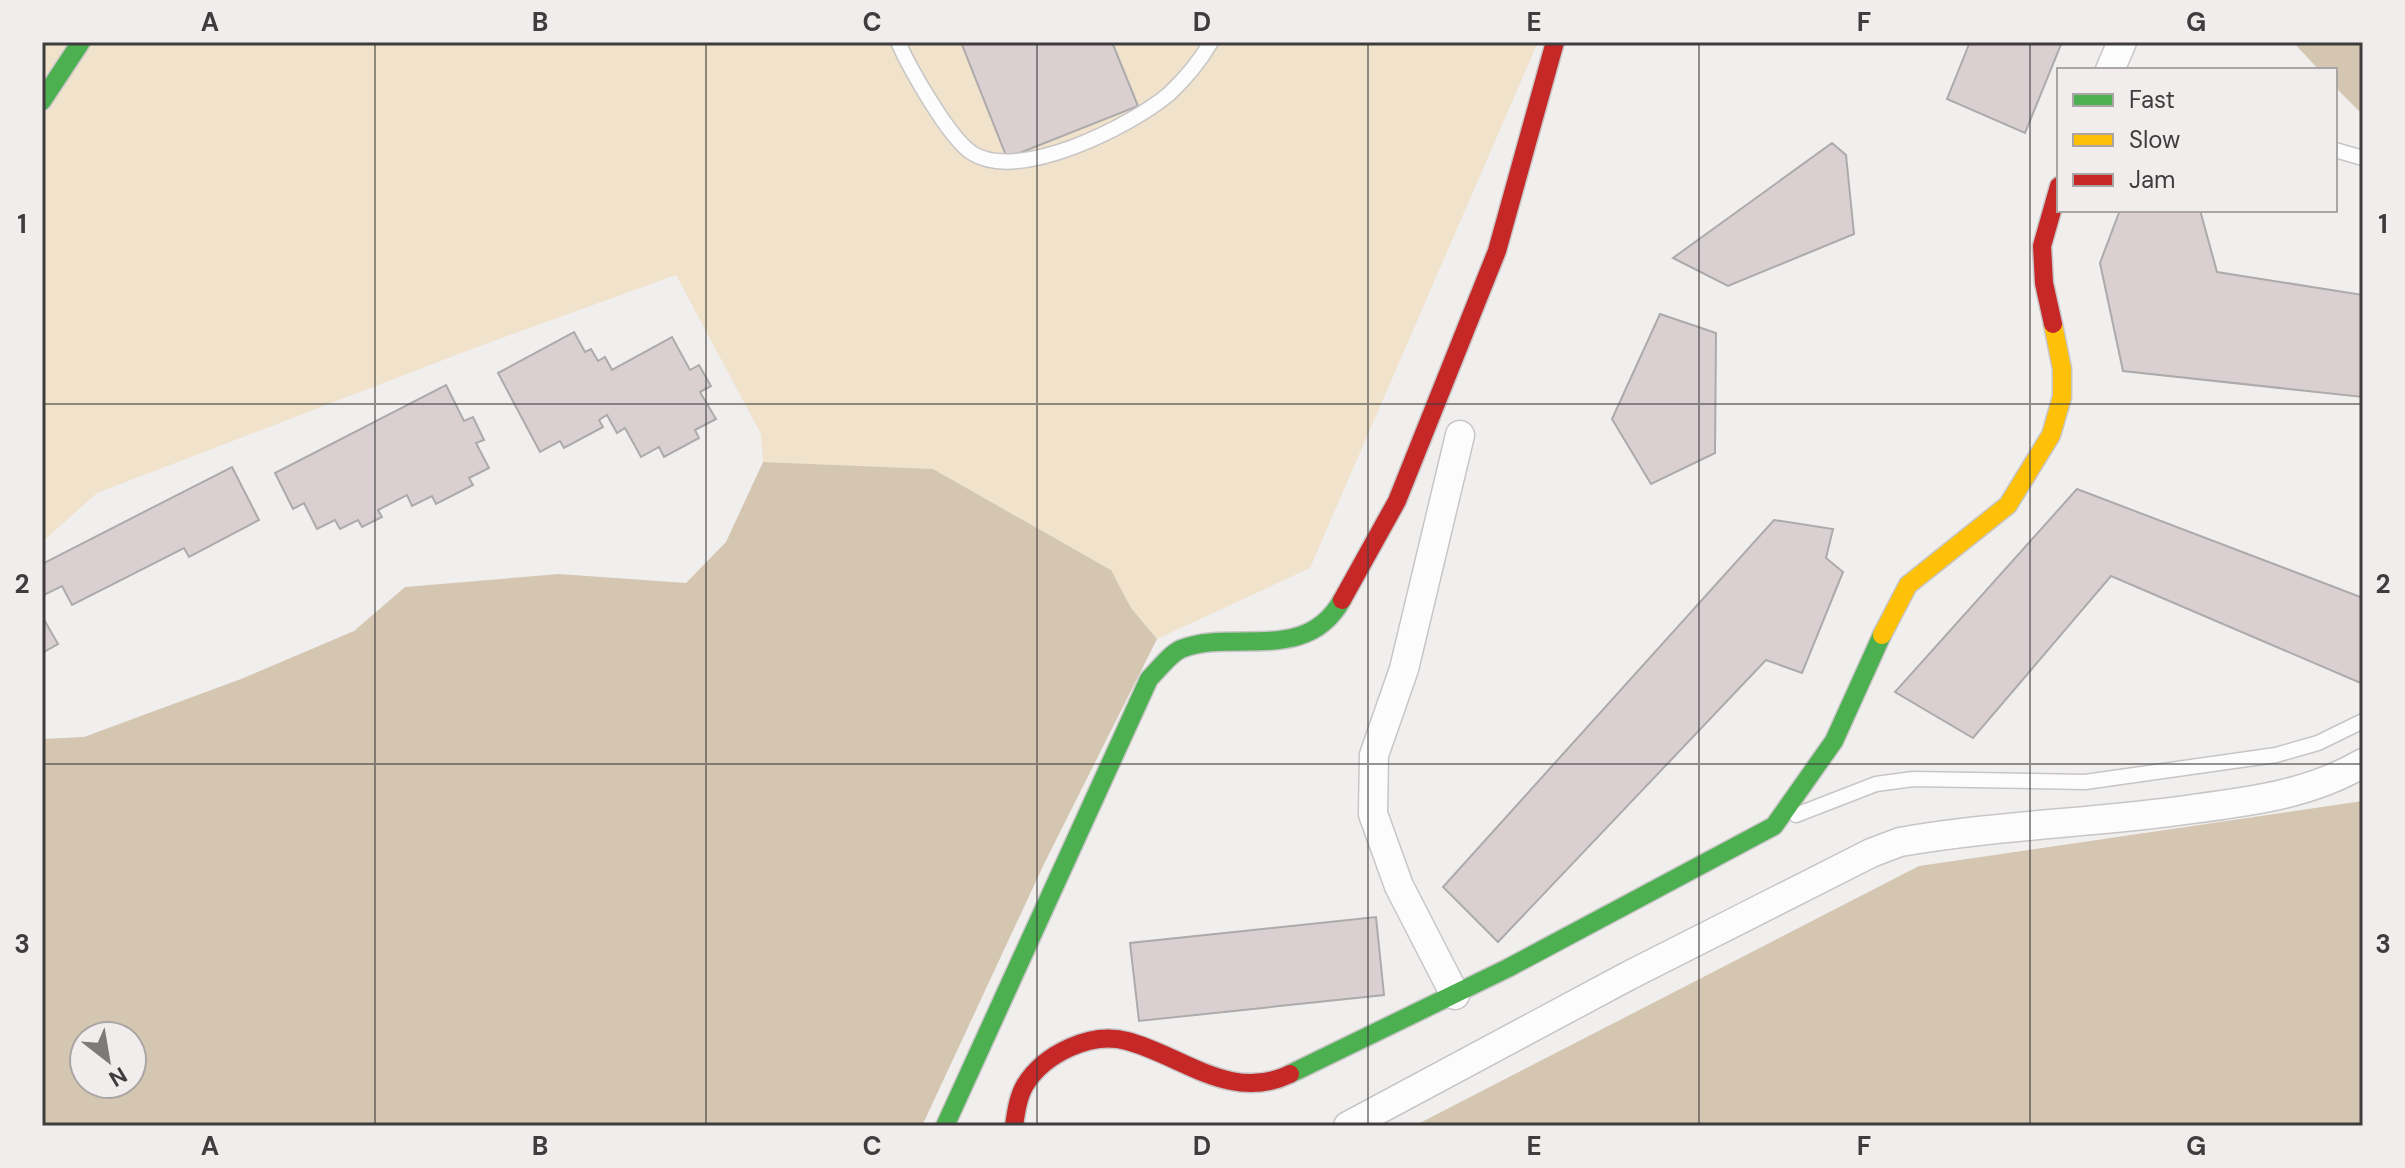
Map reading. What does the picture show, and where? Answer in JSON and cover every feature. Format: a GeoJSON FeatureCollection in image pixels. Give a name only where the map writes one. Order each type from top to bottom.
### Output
{"type":"FeatureCollection","features":[{"type":"Feature","properties":{"kind":"street"},"geometry":{"type":"LineString","coordinates":[[42,101],[81,42]]}},
{"type":"Feature","properties":{"kind":"street"},"geometry":{"type":"LineString","coordinates":[[945,1126],[1149,679],[1179,650],[1210,642],[1264,644],[1304,633],[1333,616],[1397,501],[1497,251],[1555,42]]}},
{"type":"Feature","properties":{"kind":"street"},"geometry":{"type":"LineString","coordinates":[[1014,1126],[1025,1085],[1042,1064],[1067,1049],[1097,1040],[1122,1039],[1195,1071],[1231,1081],[1259,1084],[1282,1078],[1455,995],[1774,826],[1834,741],[1894,607],[1908,585],[2008,505],[2051,435],[2062,397],[2062,369],[2044,283],[2042,246],[2057,193]]}},
{"type":"Feature","properties":{"kind":"street"},"geometry":{"type":"LineString","coordinates":[[1455,995],[1399,886],[1373,814],[1374,755],[1404,669],[1460,435]]}},
{"type":"Feature","properties":{"kind":"street"},"geometry":{"type":"LineString","coordinates":[[1348,1126],[1628,976],[1900,842],[2102,822],[2280,797],[2330,782],[2363,763]]}},
{"type":"Feature","properties":{"kind":"lane"},"geometry":{"type":"LineString","coordinates":[[898,42],[954,136],[972,153],[991,161],[1041,159],[1119,127],[1168,94],[1201,60],[1211,42]]}},
{"type":"Feature","properties":{"kind":"lane"},"geometry":{"type":"LineString","coordinates":[[2337,151],[2363,158]]}},
{"type":"Feature","properties":{"kind":"lane"},"geometry":{"type":"LineString","coordinates":[[1774,826],[1876,784],[1913,779],[2117,780],[2276,755],[2318,743],[2363,721]]}},
{"type":"Feature","properties":{"kind":"shaded area"},"geometry":{"type":"Polygon","coordinates":[[[42,42],[1538,42],[1310,568],[1157,639],[1131,608],[1110,569],[933,469],[763,462],[761,434],[676,275],[477,347],[97,493],[42,542],[42,42]]]}},
{"type":"Feature","properties":{"kind":"shaded area"},"geometry":{"type":"Polygon","coordinates":[[[2293,42],[2363,42],[2363,115],[2337,89],[2337,68],[2317,68],[2293,42]]]}},
{"type":"Feature","properties":{"kind":"shaded area"},"geometry":{"type":"Polygon","coordinates":[[[763,462],[933,469],[1111,570],[1131,608],[1157,639],[1044,864],[922,1126],[42,1126],[42,739],[84,737],[241,679],[354,631],[405,587],[559,574],[686,583],[726,542],[763,462]]]}},
{"type":"Feature","properties":{"kind":"shaded area"},"geometry":{"type":"Polygon","coordinates":[[[2363,801],[2363,1126],[1414,1126],[1919,866],[2363,801]]]}},
{"type":"Feature","properties":{"kind":"building"},"geometry":{"type":"Polygon","coordinates":[[[961,42],[1112,42],[1138,106],[1007,158],[961,42]]]}},
{"type":"Feature","properties":{"kind":"building"},"geometry":{"type":"Polygon","coordinates":[[[1970,42],[2062,42],[2025,133],[1947,99],[1970,42]]]}},
{"type":"Feature","properties":{"kind":"building"},"geometry":{"type":"Polygon","coordinates":[[[1832,143],[1846,155],[1854,234],[1728,286],[1673,258],[1832,143]]]}},
{"type":"Feature","properties":{"kind":"building"},"geometry":{"type":"Polygon","coordinates":[[[2119,212],[2201,212],[2217,272],[2363,295],[2363,397],[2123,371],[2100,263],[2119,212]]]}},
{"type":"Feature","properties":{"kind":"building"},"geometry":{"type":"Polygon","coordinates":[[[1660,314],[1716,333],[1715,453],[1651,484],[1612,419],[1660,314]]]}},
{"type":"Feature","properties":{"kind":"building"},"geometry":{"type":"Polygon","coordinates":[[[574,332],[585,352],[591,349],[598,361],[605,357],[612,370],[672,337],[690,370],[699,365],[711,386],[700,392],[716,419],[695,430],[699,438],[664,457],[659,447],[641,457],[625,428],[617,433],[607,415],[599,420],[603,427],[564,448],[560,441],[540,452],[498,373],[574,332]]]}},
{"type":"Feature","properties":{"kind":"building"},"geometry":{"type":"Polygon","coordinates":[[[446,385],[464,421],[473,417],[484,440],[476,443],[489,468],[469,478],[473,485],[436,504],[432,496],[412,506],[407,495],[378,510],[382,517],[362,527],[358,520],[340,529],[335,520],[317,529],[304,503],[293,509],[275,473],[446,385]]]}},
{"type":"Feature","properties":{"kind":"building"},"geometry":{"type":"Polygon","coordinates":[[[232,467],[259,520],[189,557],[184,548],[72,605],[62,586],[42,596],[42,564],[232,467]]]}},
{"type":"Feature","properties":{"kind":"building"},"geometry":{"type":"Polygon","coordinates":[[[2077,489],[2363,598],[2363,684],[2111,576],[1973,738],[1895,692],[2077,489]]]}},
{"type":"Feature","properties":{"kind":"building"},"geometry":{"type":"Polygon","coordinates":[[[1774,520],[1833,529],[1826,558],[1843,572],[1802,673],[1766,660],[1498,942],[1443,887],[1774,520]]]}},
{"type":"Feature","properties":{"kind":"building"},"geometry":{"type":"Polygon","coordinates":[[[42,616],[58,644],[42,653],[42,616]]]}},
{"type":"Feature","properties":{"kind":"building"},"geometry":{"type":"Polygon","coordinates":[[[1376,917],[1384,995],[1139,1021],[1130,943],[1376,917]]]}},
{"type":"Feature","properties":{"kind":"traffic: fast"},"geometry":{"type":"LineString","coordinates":[[42,101],[81,42]]}},
{"type":"Feature","properties":{"kind":"traffic: fast"},"geometry":{"type":"LineString","coordinates":[[945,1126],[1149,679],[1181,649],[1201,644],[1289,639],[1309,632],[1327,620],[1342,600]]}},
{"type":"Feature","properties":{"kind":"traffic: fast"},"geometry":{"type":"LineString","coordinates":[[1290,1074],[1508,968],[1774,826],[1834,741],[1882,635]]}},
{"type":"Feature","properties":{"kind":"traffic: slow"},"geometry":{"type":"LineString","coordinates":[[1882,635],[1908,585],[2008,505],[2051,435],[2062,397],[2062,369],[2053,324]]}},
{"type":"Feature","properties":{"kind":"traffic: jam"},"geometry":{"type":"LineString","coordinates":[[1342,600],[1397,501],[1497,251],[1555,42]]}},
{"type":"Feature","properties":{"kind":"traffic: jam"},"geometry":{"type":"LineString","coordinates":[[2053,324],[2044,283],[2042,246],[2057,193]]}},
{"type":"Feature","properties":{"kind":"traffic: jam"},"geometry":{"type":"LineString","coordinates":[[1014,1126],[1021,1094],[1033,1074],[1056,1055],[1084,1042],[1099,1039],[1127,1041],[1227,1080],[1247,1083],[1290,1074]]}}]}
